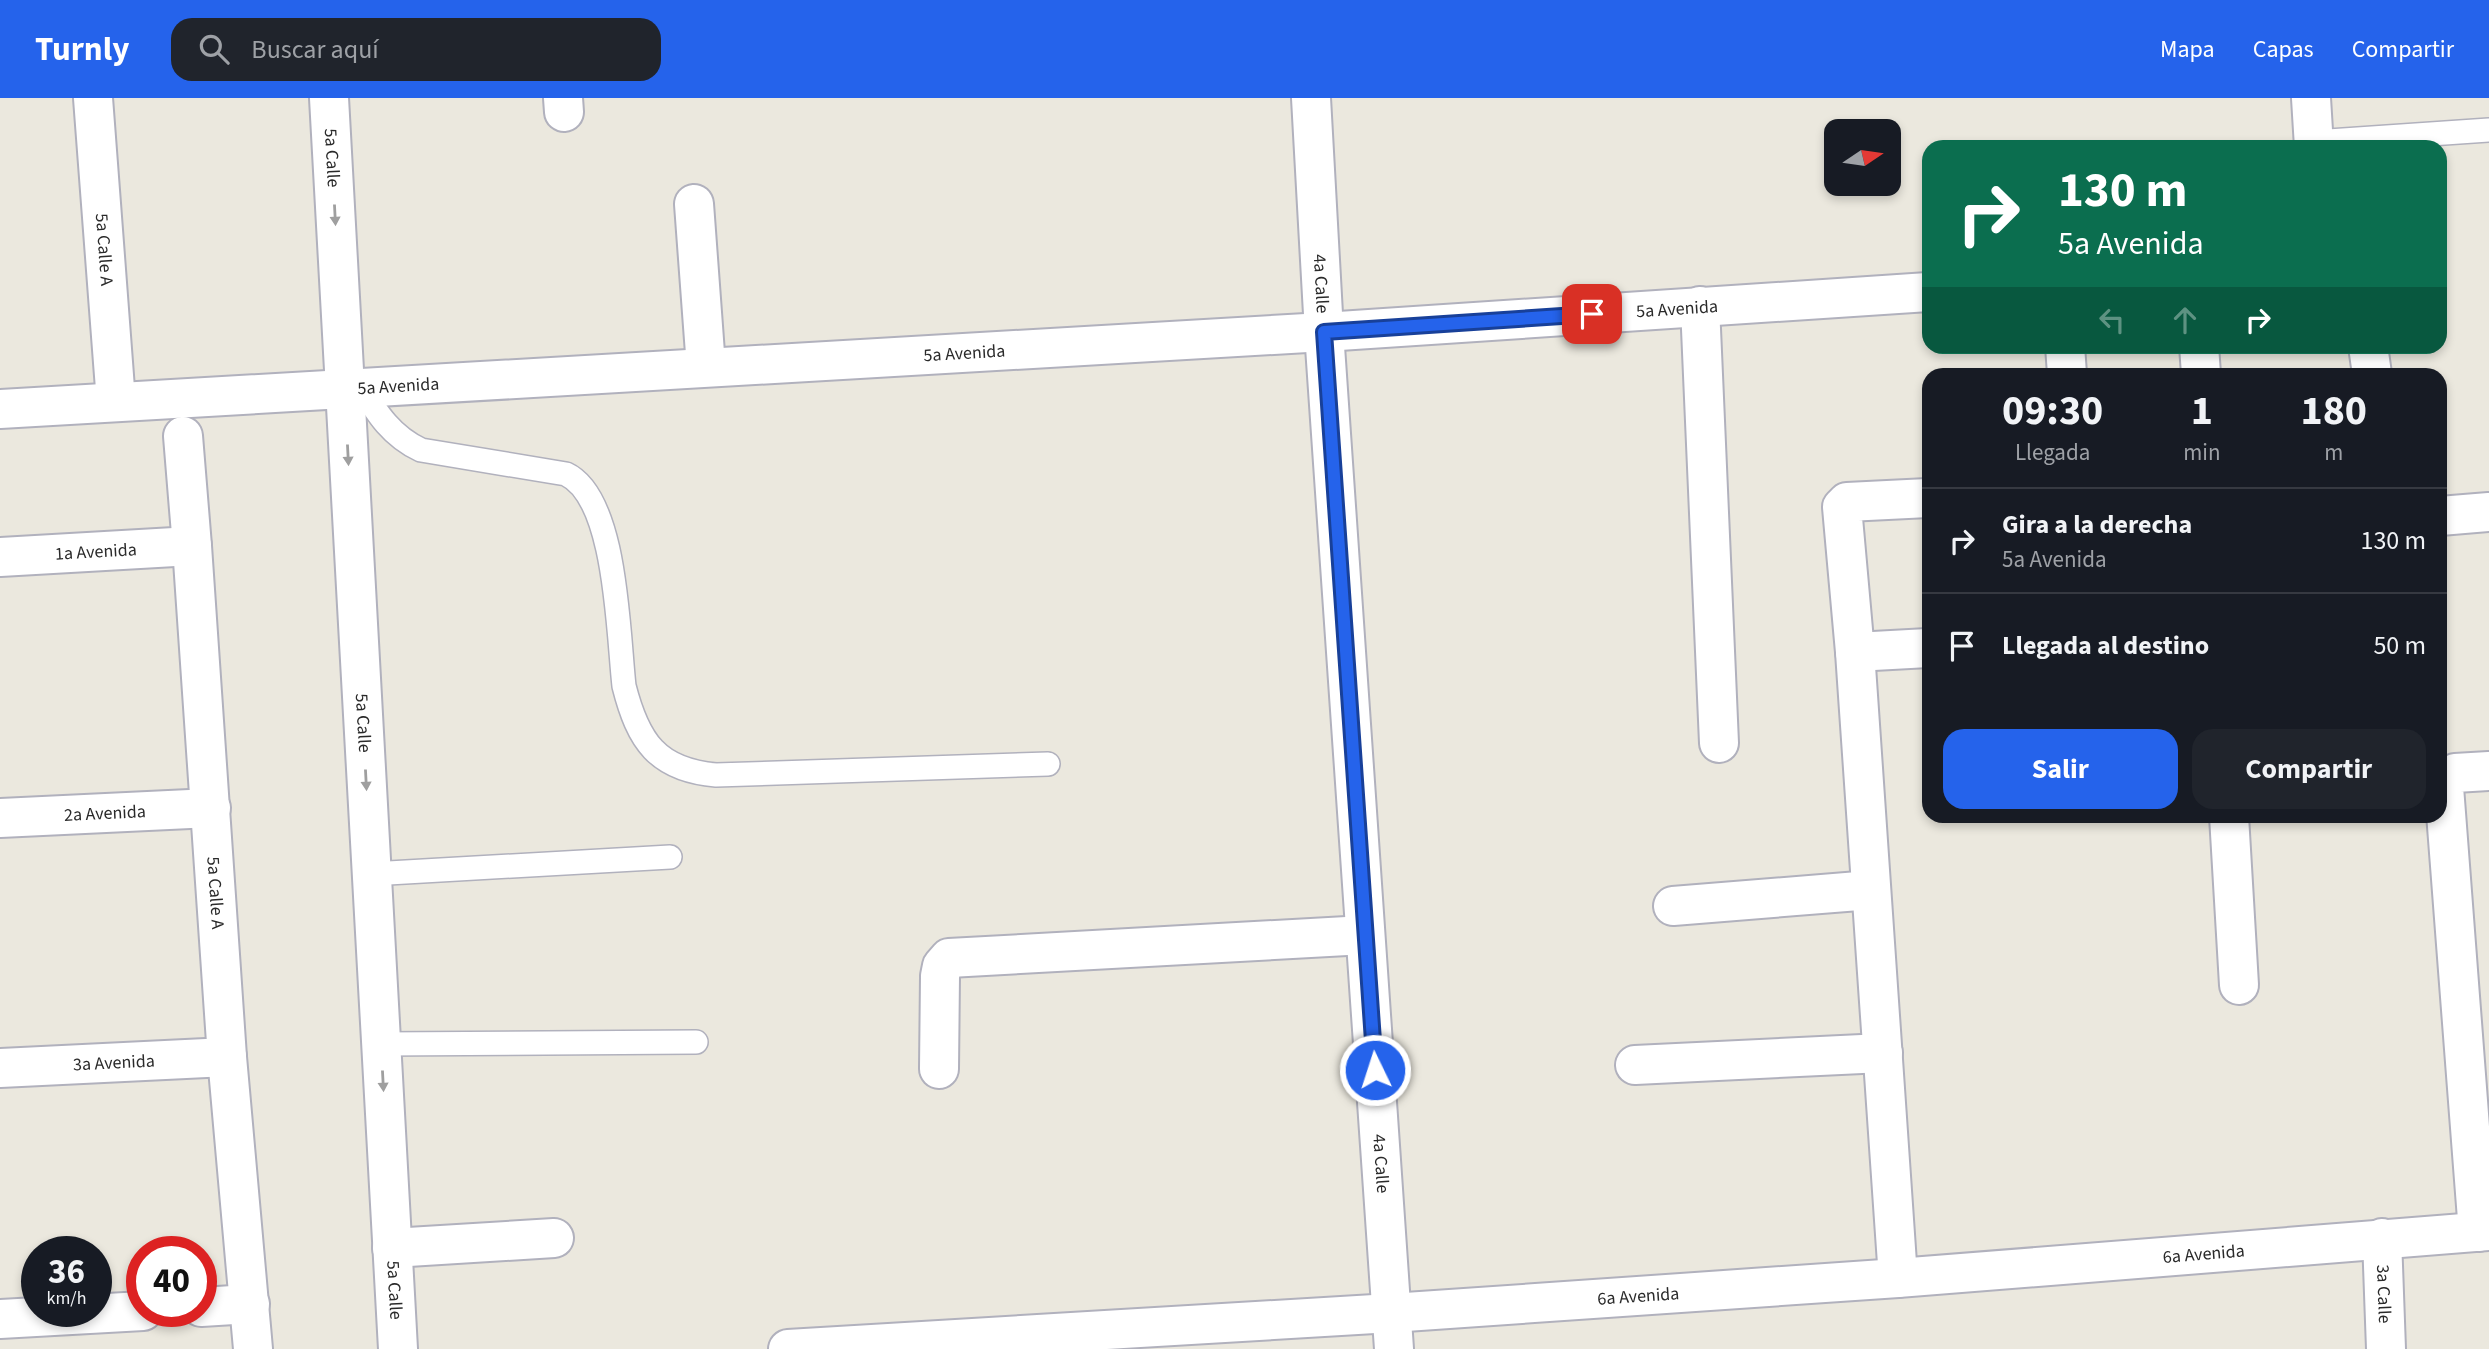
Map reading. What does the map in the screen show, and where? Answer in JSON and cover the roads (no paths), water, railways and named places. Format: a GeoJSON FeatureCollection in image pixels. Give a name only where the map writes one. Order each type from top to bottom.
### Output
{"type":"FeatureCollection","features":[{"type":"Feature","properties":{"kind":"street","name":"5a Calle A"},"geometry":{"type":"LineString","coordinates":[[93,98],[116,402]]}},
{"type":"Feature","properties":{"kind":"street","name":"5a Calle"},"geometry":{"type":"LineString","coordinates":[[329,98],[352,387],[371,874],[398,1349]]}},
{"type":"Feature","properties":{"kind":"street","name":"4a Calle"},"geometry":{"type":"LineString","coordinates":[[1311,98],[1324,332],[1393,1331]]}},
{"type":"Feature","properties":{"kind":"street"},"geometry":{"type":"LineString","coordinates":[[2311,98],[2314,140]]}},
{"type":"Feature","properties":{"kind":"street"},"geometry":{"type":"LineString","coordinates":[[694,204],[706,367]]}},
{"type":"Feature","properties":{"kind":"street","name":"5a Avenida"},"geometry":{"type":"LineString","coordinates":[[0,408],[1324,332],[1922,292]]}},
{"type":"Feature","properties":{"kind":"street"},"geometry":{"type":"LineString","coordinates":[[1700,306],[1718,743]]}},
{"type":"Feature","properties":{"kind":"street","name":"5a Calle A"},"geometry":{"type":"LineString","coordinates":[[183,436],[227,1057],[253,1349]]}},
{"type":"Feature","properties":{"kind":"street"},"geometry":{"type":"LineString","coordinates":[[1898,1278],[1843,505],[1847,502],[1922,498]]}},
{"type":"Feature","properties":{"kind":"street"},"geometry":{"type":"LineString","coordinates":[[2447,515],[2489,512]]}},
{"type":"Feature","properties":{"kind":"street","name":"1a Avenida"},"geometry":{"type":"LineString","coordinates":[[0,557],[192,546]]}},
{"type":"Feature","properties":{"kind":"street"},"geometry":{"type":"LineString","coordinates":[[1855,652],[1922,648]]}},
{"type":"Feature","properties":{"kind":"street"},"geometry":{"type":"LineString","coordinates":[[2447,777],[2455,773],[2489,771]]}},
{"type":"Feature","properties":{"kind":"street","name":"2a Avenida"},"geometry":{"type":"LineString","coordinates":[[0,818],[211,808]]}},
{"type":"Feature","properties":{"kind":"street"},"geometry":{"type":"LineString","coordinates":[[2447,820],[2484,1231]]}},
{"type":"Feature","properties":{"kind":"street"},"geometry":{"type":"LineString","coordinates":[[2229,823],[2239,985]]}},
{"type":"Feature","properties":{"kind":"street"},"geometry":{"type":"LineString","coordinates":[[1672,906],[1871,890]]}},
{"type":"Feature","properties":{"kind":"street"},"geometry":{"type":"LineString","coordinates":[[939,1069],[940,976],[942,966],[949,958],[1365,935]]}},
{"type":"Feature","properties":{"kind":"street"},"geometry":{"type":"LineString","coordinates":[[1635,1065],[1883,1053]]}},
{"type":"Feature","properties":{"kind":"street","name":"3a Avenida"},"geometry":{"type":"LineString","coordinates":[[0,1068],[227,1057]]}},
{"type":"Feature","properties":{"kind":"street","name":"6a Avenida"},"geometry":{"type":"LineString","coordinates":[[788,1349],[1393,1331],[1898,1278],[2484,1231]]}},
{"type":"Feature","properties":{"kind":"street"},"geometry":{"type":"LineString","coordinates":[[392,1248],[554,1238]]}},
{"type":"Feature","properties":{"kind":"street","name":"3a Calle"},"geometry":{"type":"LineString","coordinates":[[2382,1238],[2386,1349]]}},
{"type":"Feature","properties":{"kind":"street"},"geometry":{"type":"LineString","coordinates":[[217,1306],[250,1304]]}},
{"type":"Feature","properties":{"kind":"street"},"geometry":{"type":"LineString","coordinates":[[0,1319],[126,1312]]}},
{"type":"Feature","properties":{"kind":"lane"},"geometry":{"type":"LineString","coordinates":[[2372,140],[2489,130]]}},
{"type":"Feature","properties":{"kind":"lane"},"geometry":{"type":"LineString","coordinates":[[352,387],[386,426],[408,444],[421,450],[566,474],[578,479],[600,517],[609,548],[624,686],[629,705],[636,724],[650,747],[668,764],[691,773],[716,775],[1048,764]]}},
{"type":"Feature","properties":{"kind":"lane"},"geometry":{"type":"LineString","coordinates":[[371,874],[670,858]]}},
{"type":"Feature","properties":{"kind":"lane"},"geometry":{"type":"LineString","coordinates":[[381,1044],[696,1042]]}}]}
